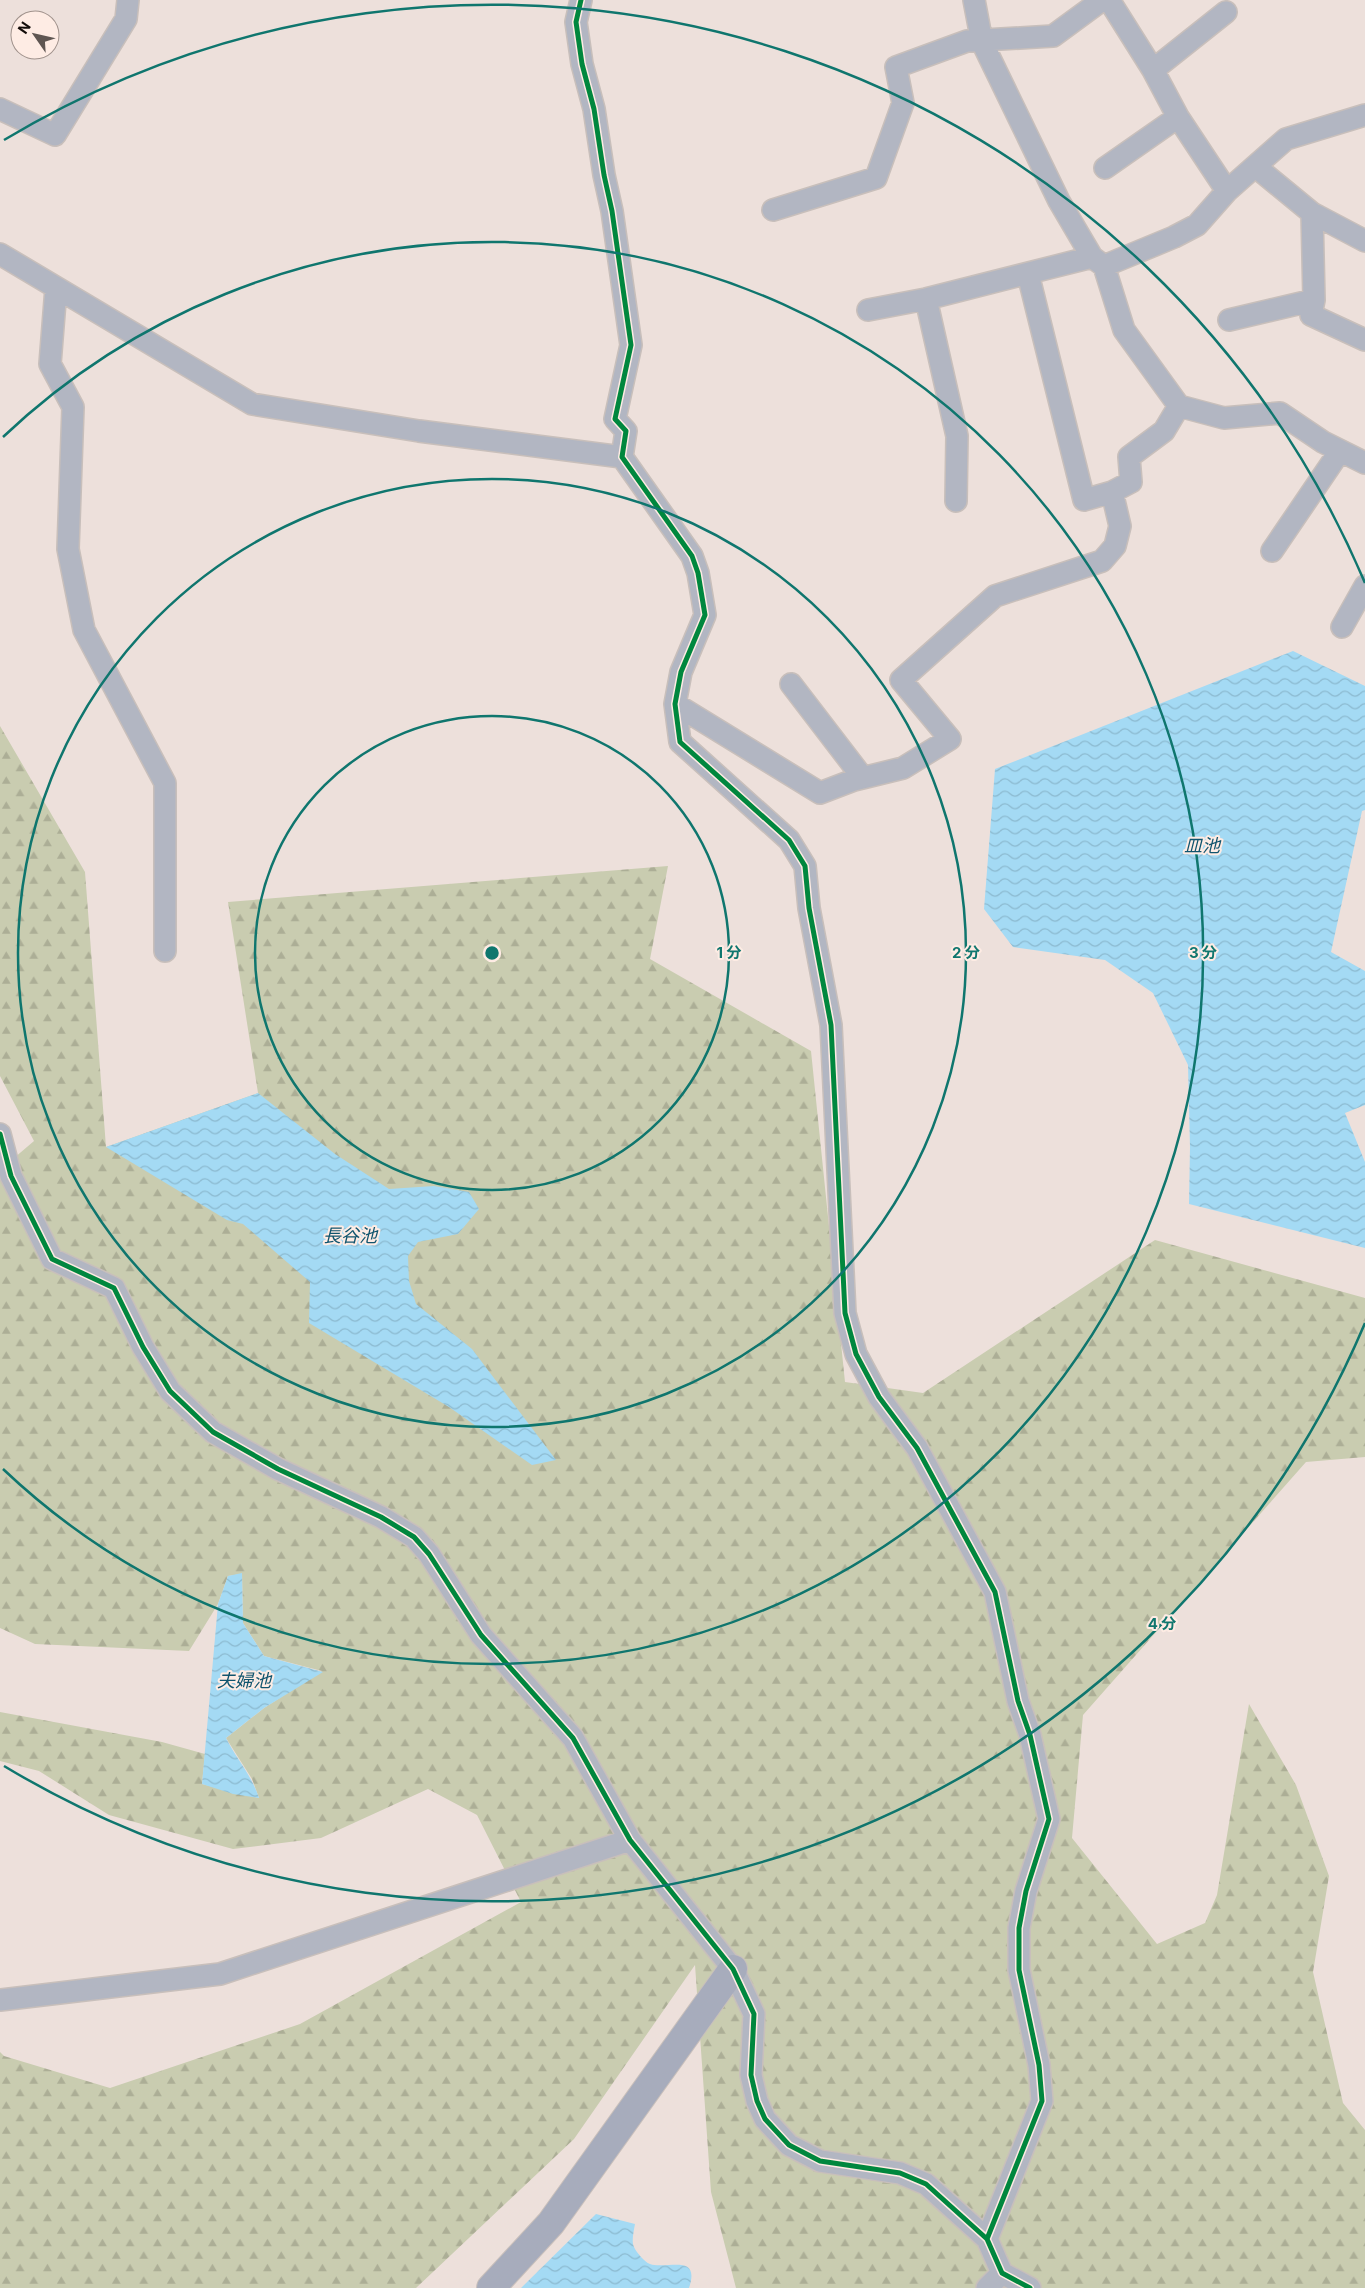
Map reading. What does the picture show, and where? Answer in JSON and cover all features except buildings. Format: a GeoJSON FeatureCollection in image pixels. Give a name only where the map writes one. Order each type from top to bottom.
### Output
{"type":"FeatureCollection","features":[{"type":"Feature","properties":{"kind":"street"},"geometry":{"type":"LineString","coordinates":[[0,109],[55,135],[126,19],[128,0]]}},
{"type":"Feature","properties":{"kind":"street"},"geometry":{"type":"LineString","coordinates":[[581,0],[576,22],[582,64],[594,109],[604,175],[612,211],[631,346],[615,419],[626,430],[622,457],[692,556],[698,573],[704,615],[681,672],[675,704],[680,742],[789,840],[805,866],[809,908],[831,1025],[845,1312],[856,1354],[879,1397],[917,1448],[995,1592],[1018,1701],[1030,1735],[1049,1819],[1026,1891],[1019,1928],[1019,1970],[1039,2065],[1042,2102],[987,2239]]}},
{"type":"Feature","properties":{"kind":"street"},"geometry":{"type":"LineString","coordinates":[[974,0],[982,42],[1059,201],[1098,261],[1124,330],[1179,406],[1224,418],[1280,413],[1322,442],[1365,463]]}},
{"type":"Feature","properties":{"kind":"street"},"geometry":{"type":"LineString","coordinates":[[773,210],[876,178],[903,103],[896,67],[967,41],[982,42],[1053,36],[1102,0]]}},
{"type":"Feature","properties":{"kind":"street"},"geometry":{"type":"LineString","coordinates":[[1109,0],[1153,70],[1178,118],[1227,191]]}},
{"type":"Feature","properties":{"kind":"street"},"geometry":{"type":"LineString","coordinates":[[1153,70],[1226,12]]}},
{"type":"Feature","properties":{"kind":"street"},"geometry":{"type":"LineString","coordinates":[[868,310],[926,299],[1028,274],[1098,261],[1186,232],[1196,225],[1227,191],[1286,139],[1365,115]]}},
{"type":"Feature","properties":{"kind":"street"},"geometry":{"type":"LineString","coordinates":[[1105,168],[1178,118]]}},
{"type":"Feature","properties":{"kind":"street"},"geometry":{"type":"LineString","coordinates":[[1256,167],[1312,213],[1365,241]]}},
{"type":"Feature","properties":{"kind":"street"},"geometry":{"type":"LineString","coordinates":[[1312,213],[1314,300],[1311,315],[1365,340]]}},
{"type":"Feature","properties":{"kind":"street"},"geometry":{"type":"LineString","coordinates":[[0,254],[252,404],[418,431],[519,442],[622,457]]}},
{"type":"Feature","properties":{"kind":"street"},"geometry":{"type":"LineString","coordinates":[[1028,274],[1084,500],[1112,492],[1131,482],[1130,457],[1164,431],[1179,406]]}},
{"type":"Feature","properties":{"kind":"street"},"geometry":{"type":"LineString","coordinates":[[56,288],[50,364],[73,407],[68,549],[84,630],[164,783],[165,951]]}},
{"type":"Feature","properties":{"kind":"street"},"geometry":{"type":"LineString","coordinates":[[926,299],[957,436],[956,501]]}},
{"type":"Feature","properties":{"kind":"street"},"geometry":{"type":"LineString","coordinates":[[1229,320],[1314,300]]}},
{"type":"Feature","properties":{"kind":"street"},"geometry":{"type":"LineString","coordinates":[[1272,551],[1340,451]]}},
{"type":"Feature","properties":{"kind":"street"},"geometry":{"type":"LineString","coordinates":[[675,704],[820,793],[863,778],[903,768],[950,739],[901,680],[995,596],[1102,560],[1115,546],[1120,526],[1112,492]]}},
{"type":"Feature","properties":{"kind":"street"},"geometry":{"type":"LineString","coordinates":[[1342,627],[1365,586]]}},
{"type":"Feature","properties":{"kind":"street"},"geometry":{"type":"LineString","coordinates":[[792,684],[863,778]]}},
{"type":"Feature","properties":{"kind":"street"},"geometry":{"type":"LineString","coordinates":[[0,1134],[11,1176],[52,1259],[114,1288],[143,1347],[170,1391],[213,1432],[278,1469],[381,1517],[414,1537],[429,1554],[480,1635],[573,1738],[630,1840],[733,1968],[754,2014],[751,2075],[757,2101],[765,2120],[789,2145],[820,2161],[900,2173],[926,2184],[987,2239],[1002,2273],[1030,2288]]}},
{"type":"Feature","properties":{"kind":"street"},"geometry":{"type":"LineString","coordinates":[[0,2000],[220,1974],[630,1840]]}},
{"type":"Feature","properties":{"kind":"street"},"geometry":{"type":"LineString","coordinates":[[491,2288],[551,2223],[733,1968]]}},
{"type":"Feature","properties":{"kind":"street"},"geometry":{"type":"LineString","coordinates":[[987,2288],[1002,2273]]}},
{"type":"Feature","properties":{"kind":"green space"},"geometry":{"type":"Polygon","coordinates":[[[0,726],[85,872],[106,1147],[258,1093],[228,902],[668,866],[650,959],[811,1051],[845,1382],[923,1393],[1155,1240],[1365,1298],[1365,1457],[1306,1462],[1083,1715],[1072,1838],[1157,1944],[1205,1923],[1217,1895],[1249,1704],[1296,1785],[1329,1876],[1313,1972],[1343,2103],[1365,2130],[1365,2288],[736,2288],[711,2192],[695,1965],[574,2139],[416,2288],[0,2288],[0,2052],[4,2056],[110,2088],[300,2024],[521,1902],[477,1815],[428,1789],[321,1838],[233,1849],[109,1815],[39,1771],[0,1761],[0,1712],[162,1742],[205,1754],[202,1784],[259,1798],[252,1779],[226,1738],[264,1708],[322,1671],[264,1656],[243,1623],[242,1574],[228,1576],[218,1604],[189,1651],[35,1644],[0,1628],[0,1170],[34,1141],[0,1076],[0,726]]]}},
{"type":"Feature","properties":{"kind":"water","name":"皿池"},"geometry":{"type":"Polygon","coordinates":[[[1293,651],[1365,686],[1365,810],[1362,811],[1331,952],[1365,971],[1365,1105],[1345,1113],[1365,1162],[1365,1248],[1189,1204],[1188,1065],[1153,993],[1105,960],[1013,947],[984,909],[995,769],[1293,651]]]}},
{"type":"Feature","properties":{"kind":"water","name":"長谷池"},"geometry":{"type":"Polygon","coordinates":[[[258,1093],[335,1154],[389,1189],[434,1186],[469,1192],[479,1209],[458,1234],[418,1242],[408,1256],[409,1281],[416,1304],[472,1349],[556,1460],[532,1465],[449,1407],[309,1323],[310,1282],[243,1224],[227,1220],[106,1147],[258,1093]]]}},
{"type":"Feature","properties":{"kind":"water","name":"夫婦池"},"geometry":{"type":"Polygon","coordinates":[[[242,1573],[243,1623],[264,1656],[323,1672],[264,1708],[226,1738],[252,1782],[259,1798],[233,1794],[202,1784],[218,1604],[228,1576],[242,1573]]]}},
{"type":"Feature","properties":{"kind":"water"},"geometry":{"type":"Polygon","coordinates":[[[596,2214],[635,2224],[633,2244],[641,2257],[650,2264],[686,2266],[690,2270],[691,2277],[689,2288],[521,2288],[596,2214]]]}},
{"type":"Feature","properties":{"kind":"cycle path"},"geometry":{"type":"LineString","coordinates":[[581,0],[576,22],[582,64],[594,109],[604,175],[612,211],[631,345],[615,419],[626,431],[622,457],[692,556],[698,573],[705,615],[681,672],[675,704],[680,742],[789,840],[805,866],[809,908],[831,1025],[845,1313],[856,1354],[879,1397],[917,1448],[995,1592],[1018,1701],[1030,1735],[1049,1819],[1026,1891],[1019,1928],[1019,1970],[1039,2065],[1042,2101],[987,2239]]}},
{"type":"Feature","properties":{"kind":"cycle path"},"geometry":{"type":"LineString","coordinates":[[0,1134],[11,1176],[52,1259],[114,1288],[143,1347],[170,1391],[213,1432],[278,1469],[381,1517],[414,1537],[429,1554],[481,1635],[573,1738],[630,1840],[733,1969],[754,2014],[751,2075],[757,2101],[765,2119],[789,2145],[820,2161],[900,2173],[926,2184],[987,2239],[1002,2273],[1030,2288]]}}]}
